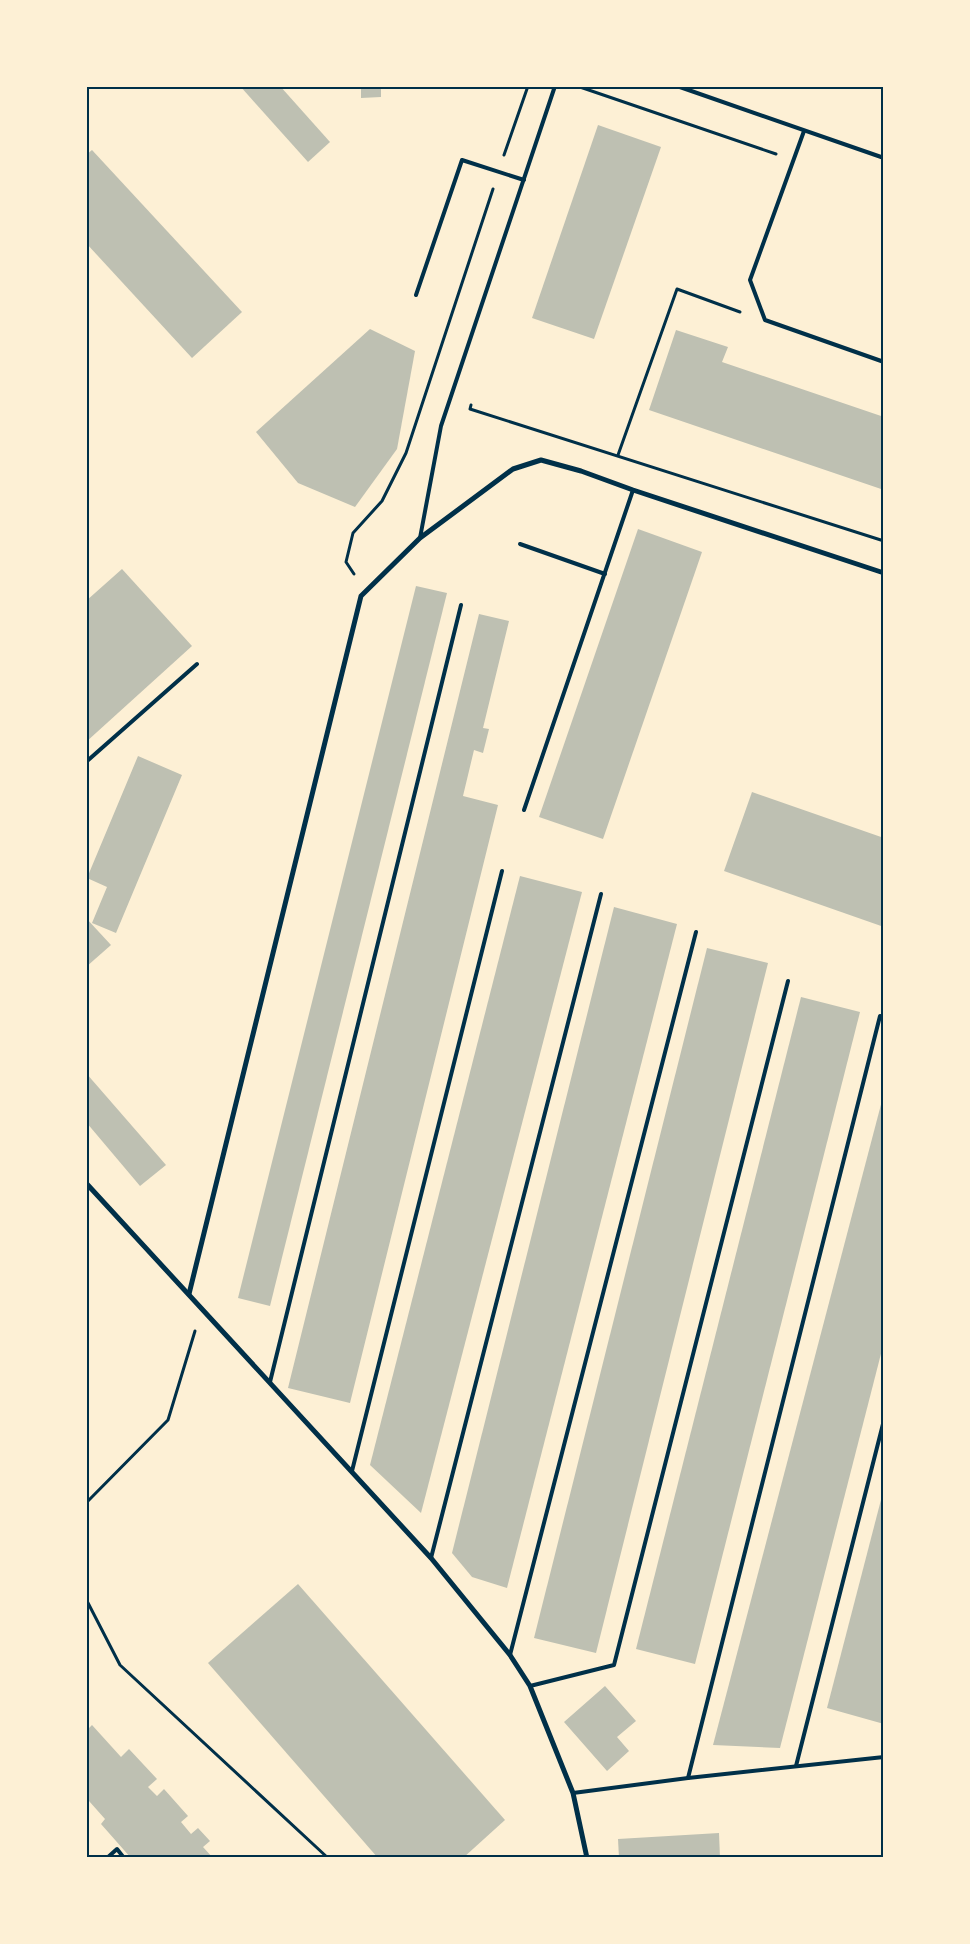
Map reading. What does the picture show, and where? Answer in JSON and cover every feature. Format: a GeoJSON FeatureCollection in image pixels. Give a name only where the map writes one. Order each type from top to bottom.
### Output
{"type":"FeatureCollection","features":[{"type":"Feature","properties":{"kind":"street"},"geometry":{"type":"LineString","coordinates":[[189,1294],[360,596],[420,538],[513,469],[541,460],[581,471],[884,573]]}},
{"type":"Feature","properties":{"kind":"street"},"geometry":{"type":"LineString","coordinates":[[86,1183],[431,1558],[510,1655],[530,1686],[573,1793],[587,1858]]}},
{"type":"Feature","properties":{"kind":"lane"},"geometry":{"type":"LineString","coordinates":[[420,538],[441,426],[556,86]]}},
{"type":"Feature","properties":{"kind":"lane"},"geometry":{"type":"LineString","coordinates":[[677,86],[884,158]]}},
{"type":"Feature","properties":{"kind":"lane"},"geometry":{"type":"LineString","coordinates":[[695,92],[697,86]]}},
{"type":"Feature","properties":{"kind":"lane"},"geometry":{"type":"LineString","coordinates":[[804,130],[750,280],[764,320],[884,362]]}},
{"type":"Feature","properties":{"kind":"lane"},"geometry":{"type":"LineString","coordinates":[[416,295],[462,160],[524,180]]}},
{"type":"Feature","properties":{"kind":"lane"},"geometry":{"type":"LineString","coordinates":[[524,810],[633,490]]}},
{"type":"Feature","properties":{"kind":"lane"},"geometry":{"type":"LineString","coordinates":[[520,544],[605,574]]}},
{"type":"Feature","properties":{"kind":"lane"},"geometry":{"type":"LineString","coordinates":[[270,1382],[461,605]]}},
{"type":"Feature","properties":{"kind":"lane"},"geometry":{"type":"LineString","coordinates":[[86,762],[197,664]]}},
{"type":"Feature","properties":{"kind":"lane"},"geometry":{"type":"LineString","coordinates":[[352,1471],[502,871]]}},
{"type":"Feature","properties":{"kind":"lane"},"geometry":{"type":"LineString","coordinates":[[431,1558],[601,894]]}},
{"type":"Feature","properties":{"kind":"lane"},"geometry":{"type":"LineString","coordinates":[[510,1655],[696,932]]}},
{"type":"Feature","properties":{"kind":"lane"},"geometry":{"type":"LineString","coordinates":[[530,1686],[614,1664],[788,981]]}},
{"type":"Feature","properties":{"kind":"lane"},"geometry":{"type":"LineString","coordinates":[[688,1778],[880,1016]]}},
{"type":"Feature","properties":{"kind":"lane"},"geometry":{"type":"LineString","coordinates":[[796,1766],[884,1420]]}},
{"type":"Feature","properties":{"kind":"lane"},"geometry":{"type":"LineString","coordinates":[[573,1793],[688,1778],[884,1757]]}},
{"type":"Feature","properties":{"kind":"lane"},"geometry":{"type":"LineString","coordinates":[[107,1858],[117,1849],[124,1858]]}},
{"type":"Feature","properties":{"kind":"path"},"geometry":{"type":"LineString","coordinates":[[365,592],[346,562],[353,533],[382,501],[406,453],[446,325],[528,86]]}},
{"type":"Feature","properties":{"kind":"path"},"geometry":{"type":"LineString","coordinates":[[573,93],[576,86],[793,160]]}},
{"type":"Feature","properties":{"kind":"path"},"geometry":{"type":"LineString","coordinates":[[618,455],[677,289],[764,320]]}},
{"type":"Feature","properties":{"kind":"path"},"geometry":{"type":"LineString","coordinates":[[473,400],[470,409],[884,541]]}},
{"type":"Feature","properties":{"kind":"path"},"geometry":{"type":"LineString","coordinates":[[86,1503],[168,1420],[202,1307]]}},
{"type":"Feature","properties":{"kind":"path"},"geometry":{"type":"LineString","coordinates":[[86,1599],[120,1665],[328,1858]]}},
{"type":"Feature","properties":{"kind":"building"},"geometry":{"type":"Polygon","coordinates":[[[240,86],[280,86],[330,142],[308,162],[240,86]]]}},
{"type":"Feature","properties":{"kind":"building"},"geometry":{"type":"Polygon","coordinates":[[[361,86],[381,86],[381,97],[361,98],[361,86]]]}},
{"type":"Feature","properties":{"kind":"building"},"geometry":{"type":"Polygon","coordinates":[[[598,125],[661,147],[594,339],[532,318],[598,125]]]}},
{"type":"Feature","properties":{"kind":"building"},"geometry":{"type":"Polygon","coordinates":[[[92,150],[242,312],[192,358],[86,243],[86,155],[92,150]]]}},
{"type":"Feature","properties":{"kind":"building"},"geometry":{"type":"Polygon","coordinates":[[[370,329],[415,351],[397,449],[355,507],[298,483],[256,432],[370,329]]]}},
{"type":"Feature","properties":{"kind":"building"},"geometry":{"type":"Polygon","coordinates":[[[676,330],[728,347],[722,362],[884,417],[884,490],[649,410],[676,330]]]}},
{"type":"Feature","properties":{"kind":"building"},"geometry":{"type":"Polygon","coordinates":[[[638,529],[702,552],[603,839],[539,817],[638,529]]]}},
{"type":"Feature","properties":{"kind":"building"},"geometry":{"type":"Polygon","coordinates":[[[122,569],[192,646],[86,742],[86,601],[122,569]]]}},
{"type":"Feature","properties":{"kind":"building"},"geometry":{"type":"Polygon","coordinates":[[[416,586],[447,593],[270,1306],[238,1298],[416,586]]]}},
{"type":"Feature","properties":{"kind":"building"},"geometry":{"type":"Polygon","coordinates":[[[479,614],[509,621],[483,728],[489,729],[483,753],[474,750],[463,796],[498,805],[350,1403],[288,1388],[479,614]]]}},
{"type":"Feature","properties":{"kind":"building"},"geometry":{"type":"Polygon","coordinates":[[[138,756],[182,775],[116,933],[92,923],[107,887],[87,878],[138,756]]]}},
{"type":"Feature","properties":{"kind":"building"},"geometry":{"type":"Polygon","coordinates":[[[752,792],[884,838],[884,927],[724,871],[752,792]]]}},
{"type":"Feature","properties":{"kind":"building"},"geometry":{"type":"Polygon","coordinates":[[[520,876],[582,892],[421,1513],[370,1465],[520,876]]]}},
{"type":"Feature","properties":{"kind":"building"},"geometry":{"type":"Polygon","coordinates":[[[614,907],[677,924],[507,1588],[472,1577],[452,1553],[614,907]]]}},
{"type":"Feature","properties":{"kind":"building"},"geometry":{"type":"Polygon","coordinates":[[[86,918],[111,945],[86,967],[86,918]]]}},
{"type":"Feature","properties":{"kind":"building"},"geometry":{"type":"Polygon","coordinates":[[[707,948],[768,963],[596,1653],[534,1638],[707,948]]]}},
{"type":"Feature","properties":{"kind":"building"},"geometry":{"type":"Polygon","coordinates":[[[801,997],[860,1012],[695,1664],[636,1649],[801,997]]]}},
{"type":"Feature","properties":{"kind":"building"},"geometry":{"type":"Polygon","coordinates":[[[86,1073],[166,1165],[140,1186],[86,1122],[86,1073]]]}},
{"type":"Feature","properties":{"kind":"building"},"geometry":{"type":"Polygon","coordinates":[[[884,1093],[884,1342],[780,1748],[713,1745],[884,1093]]]}},
{"type":"Feature","properties":{"kind":"building"},"geometry":{"type":"Polygon","coordinates":[[[884,1492],[884,1724],[827,1708],[884,1492]]]}},
{"type":"Feature","properties":{"kind":"building"},"geometry":{"type":"Polygon","coordinates":[[[298,1584],[505,1820],[463,1858],[378,1858],[208,1663],[298,1584]]]}},
{"type":"Feature","properties":{"kind":"building"},"geometry":{"type":"Polygon","coordinates":[[[605,1686],[636,1721],[617,1737],[629,1751],[607,1771],[564,1722],[605,1686]]]}},
{"type":"Feature","properties":{"kind":"building"},"geometry":{"type":"Polygon","coordinates":[[[92,1725],[121,1757],[129,1749],[157,1779],[148,1787],[157,1796],[164,1789],[188,1816],[181,1822],[191,1834],[198,1828],[210,1841],[203,1847],[213,1858],[131,1858],[101,1824],[105,1819],[89,1801],[86,1803],[86,1731],[92,1725]]]}},
{"type":"Feature","properties":{"kind":"building"},"geometry":{"type":"Polygon","coordinates":[[[719,1833],[720,1858],[619,1858],[618,1839],[719,1833]]]}}]}
